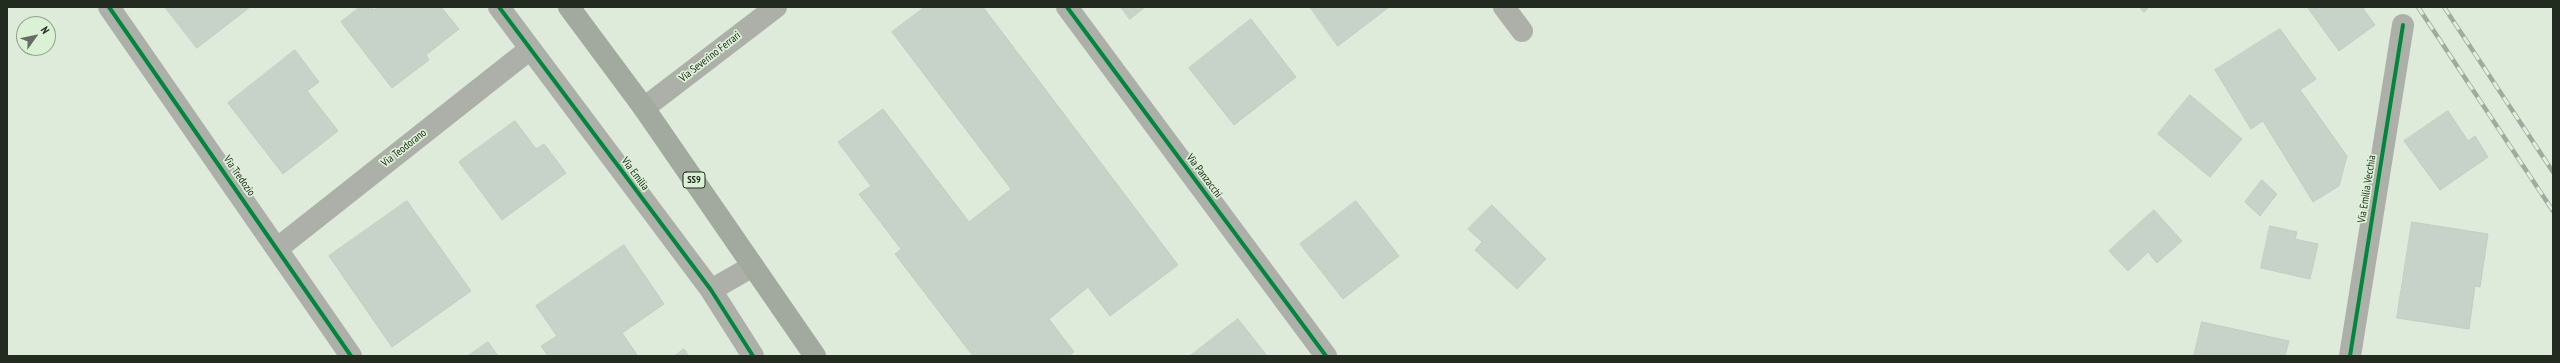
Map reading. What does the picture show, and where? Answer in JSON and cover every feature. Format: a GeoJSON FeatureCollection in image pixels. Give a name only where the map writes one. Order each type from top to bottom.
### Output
{"type":"FeatureCollection","features":[{"type":"Feature","properties":{"kind":"main road","name":"SS9"},"geometry":{"type":"LineString","coordinates":[[569,7],[644,108],[815,356]]}},
{"type":"Feature","properties":{"kind":"street","name":"Via Tredozio"},"geometry":{"type":"LineString","coordinates":[[109,7],[278,248],[351,356]]}},
{"type":"Feature","properties":{"kind":"street","name":"Via Emilia"},"geometry":{"type":"LineString","coordinates":[[499,7],[711,290],[753,356]]}},
{"type":"Feature","properties":{"kind":"street","name":"Via Severino Ferrari"},"geometry":{"type":"LineString","coordinates":[[644,108],[776,7]]}},
{"type":"Feature","properties":{"kind":"street","name":"Via Panzacchi"},"geometry":{"type":"LineString","coordinates":[[1067,7],[1326,356]]}},
{"type":"Feature","properties":{"kind":"street"},"geometry":{"type":"LineString","coordinates":[[1504,7],[1522,31]]}},
{"type":"Feature","properties":{"kind":"street","name":"Via Emilia Vecchia"},"geometry":{"type":"LineString","coordinates":[[2350,356],[2403,25]]}},
{"type":"Feature","properties":{"kind":"street","name":"Via Teodorano"},"geometry":{"type":"LineString","coordinates":[[278,248],[530,49]]}},
{"type":"Feature","properties":{"kind":"street"},"geometry":{"type":"LineString","coordinates":[[711,290],[753,266]]}},
{"type":"Feature","properties":{"kind":"building"},"geometry":{"type":"Polygon","coordinates":[[[165,7],[250,7],[197,48],[165,7]]]}},
{"type":"Feature","properties":{"kind":"building"},"geometry":{"type":"Polygon","coordinates":[[[360,7],[371,7],[374,10],[378,7],[441,7],[459,29],[426,55],[429,60],[392,88],[341,22],[360,7]]]}},
{"type":"Feature","properties":{"kind":"building"},"geometry":{"type":"Polygon","coordinates":[[[925,7],[983,7],[1178,265],[1110,316],[1088,287],[1049,319],[1074,352],[1068,356],[973,356],[895,254],[901,249],[859,194],[871,186],[838,142],[883,109],[969,222],[1011,189],[892,32],[925,7]]]}},
{"type":"Feature","properties":{"kind":"building"},"geometry":{"type":"Polygon","coordinates":[[[1121,7],[1145,7],[1130,19],[1121,7]]]}},
{"type":"Feature","properties":{"kind":"building"},"geometry":{"type":"Polygon","coordinates":[[[1310,7],[1389,7],[1338,46],[1310,7]]]}},
{"type":"Feature","properties":{"kind":"building"},"geometry":{"type":"Polygon","coordinates":[[[2140,7],[2149,7],[2144,12],[2140,7]]]}},
{"type":"Feature","properties":{"kind":"building"},"geometry":{"type":"Polygon","coordinates":[[[2362,7],[2375,25],[2339,51],[2308,8],[2362,7]]]}},
{"type":"Feature","properties":{"kind":"building"},"geometry":{"type":"Polygon","coordinates":[[[1251,19],[1296,77],[1234,125],[1189,68],[1251,19]]]}},
{"type":"Feature","properties":{"kind":"building"},"geometry":{"type":"Polygon","coordinates":[[[2280,29],[2316,79],[2300,90],[2347,156],[2339,186],[2313,202],[2263,121],[2251,129],[2215,70],[2280,29]]]}},
{"type":"Feature","properties":{"kind":"building"},"geometry":{"type":"Polygon","coordinates":[[[295,50],[319,82],[307,91],[338,131],[283,174],[228,103],[295,50]]]}},
{"type":"Feature","properties":{"kind":"building"},"geometry":{"type":"Polygon","coordinates":[[[2190,95],[2242,139],[2210,177],[2158,134],[2190,95]]]}},
{"type":"Feature","properties":{"kind":"building"},"geometry":{"type":"Polygon","coordinates":[[[2448,111],[2468,141],[2475,136],[2488,157],[2440,190],[2404,141],[2448,111]]]}},
{"type":"Feature","properties":{"kind":"building"},"geometry":{"type":"Polygon","coordinates":[[[515,121],[536,149],[544,144],[566,173],[502,220],[459,162],[515,121]]]}},
{"type":"Feature","properties":{"kind":"building"},"geometry":{"type":"Polygon","coordinates":[[[2262,180],[2277,194],[2260,216],[2245,202],[2262,180]]]}},
{"type":"Feature","properties":{"kind":"building"},"geometry":{"type":"Polygon","coordinates":[[[407,201],[471,291],[392,347],[329,256],[407,201]]]}},
{"type":"Feature","properties":{"kind":"building"},"geometry":{"type":"Polygon","coordinates":[[[1356,201],[1399,256],[1343,299],[1300,244],[1356,201]]]}},
{"type":"Feature","properties":{"kind":"building"},"geometry":{"type":"Polygon","coordinates":[[[1492,205],[1546,259],[1517,289],[1475,250],[1482,242],[1468,229],[1492,205]]]}},
{"type":"Feature","properties":{"kind":"building"},"geometry":{"type":"Polygon","coordinates":[[[2154,210],[2182,241],[2157,263],[2148,252],[2128,271],[2109,251],[2154,210]]]}},
{"type":"Feature","properties":{"kind":"building"},"geometry":{"type":"Polygon","coordinates":[[[2412,222],[2488,234],[2480,287],[2475,286],[2469,329],[2397,318],[2412,222]]]}},
{"type":"Feature","properties":{"kind":"building"},"geometry":{"type":"Polygon","coordinates":[[[2270,226],[2297,232],[2295,239],[2318,244],[2310,279],[2261,268],[2270,226]]]}},
{"type":"Feature","properties":{"kind":"building"},"geometry":{"type":"Polygon","coordinates":[[[624,245],[664,304],[622,333],[638,356],[548,356],[541,346],[557,336],[536,306],[624,245]]]}},
{"type":"Feature","properties":{"kind":"building"},"geometry":{"type":"Polygon","coordinates":[[[1238,319],[1267,356],[1190,356],[1238,319]]]}},
{"type":"Feature","properties":{"kind":"building"},"geometry":{"type":"Polygon","coordinates":[[[2202,322],[2289,341],[2285,356],[2194,356],[2202,322]]]}},
{"type":"Feature","properties":{"kind":"building"},"geometry":{"type":"Polygon","coordinates":[[[488,342],[498,356],[468,356],[488,342]]]}},
{"type":"Feature","properties":{"kind":"building"},"geometry":{"type":"Polygon","coordinates":[[[684,349],[689,356],[675,356],[684,349]]]}},
{"type":"Feature","properties":{"kind":"railway"},"geometry":{"type":"LineString","coordinates":[[2418,7],[2553,211]]}},
{"type":"Feature","properties":{"kind":"railway"},"geometry":{"type":"LineString","coordinates":[[2444,7],[2553,172]]}},
{"type":"Feature","properties":{"kind":"cycle path"},"geometry":{"type":"LineString","coordinates":[[109,7],[351,356]]}},
{"type":"Feature","properties":{"kind":"cycle path"},"geometry":{"type":"LineString","coordinates":[[499,7],[711,290],[753,356]]}},
{"type":"Feature","properties":{"kind":"cycle path"},"geometry":{"type":"LineString","coordinates":[[1067,7],[1326,356]]}},
{"type":"Feature","properties":{"kind":"cycle path"},"geometry":{"type":"LineString","coordinates":[[2350,356],[2403,25]]}}]}
